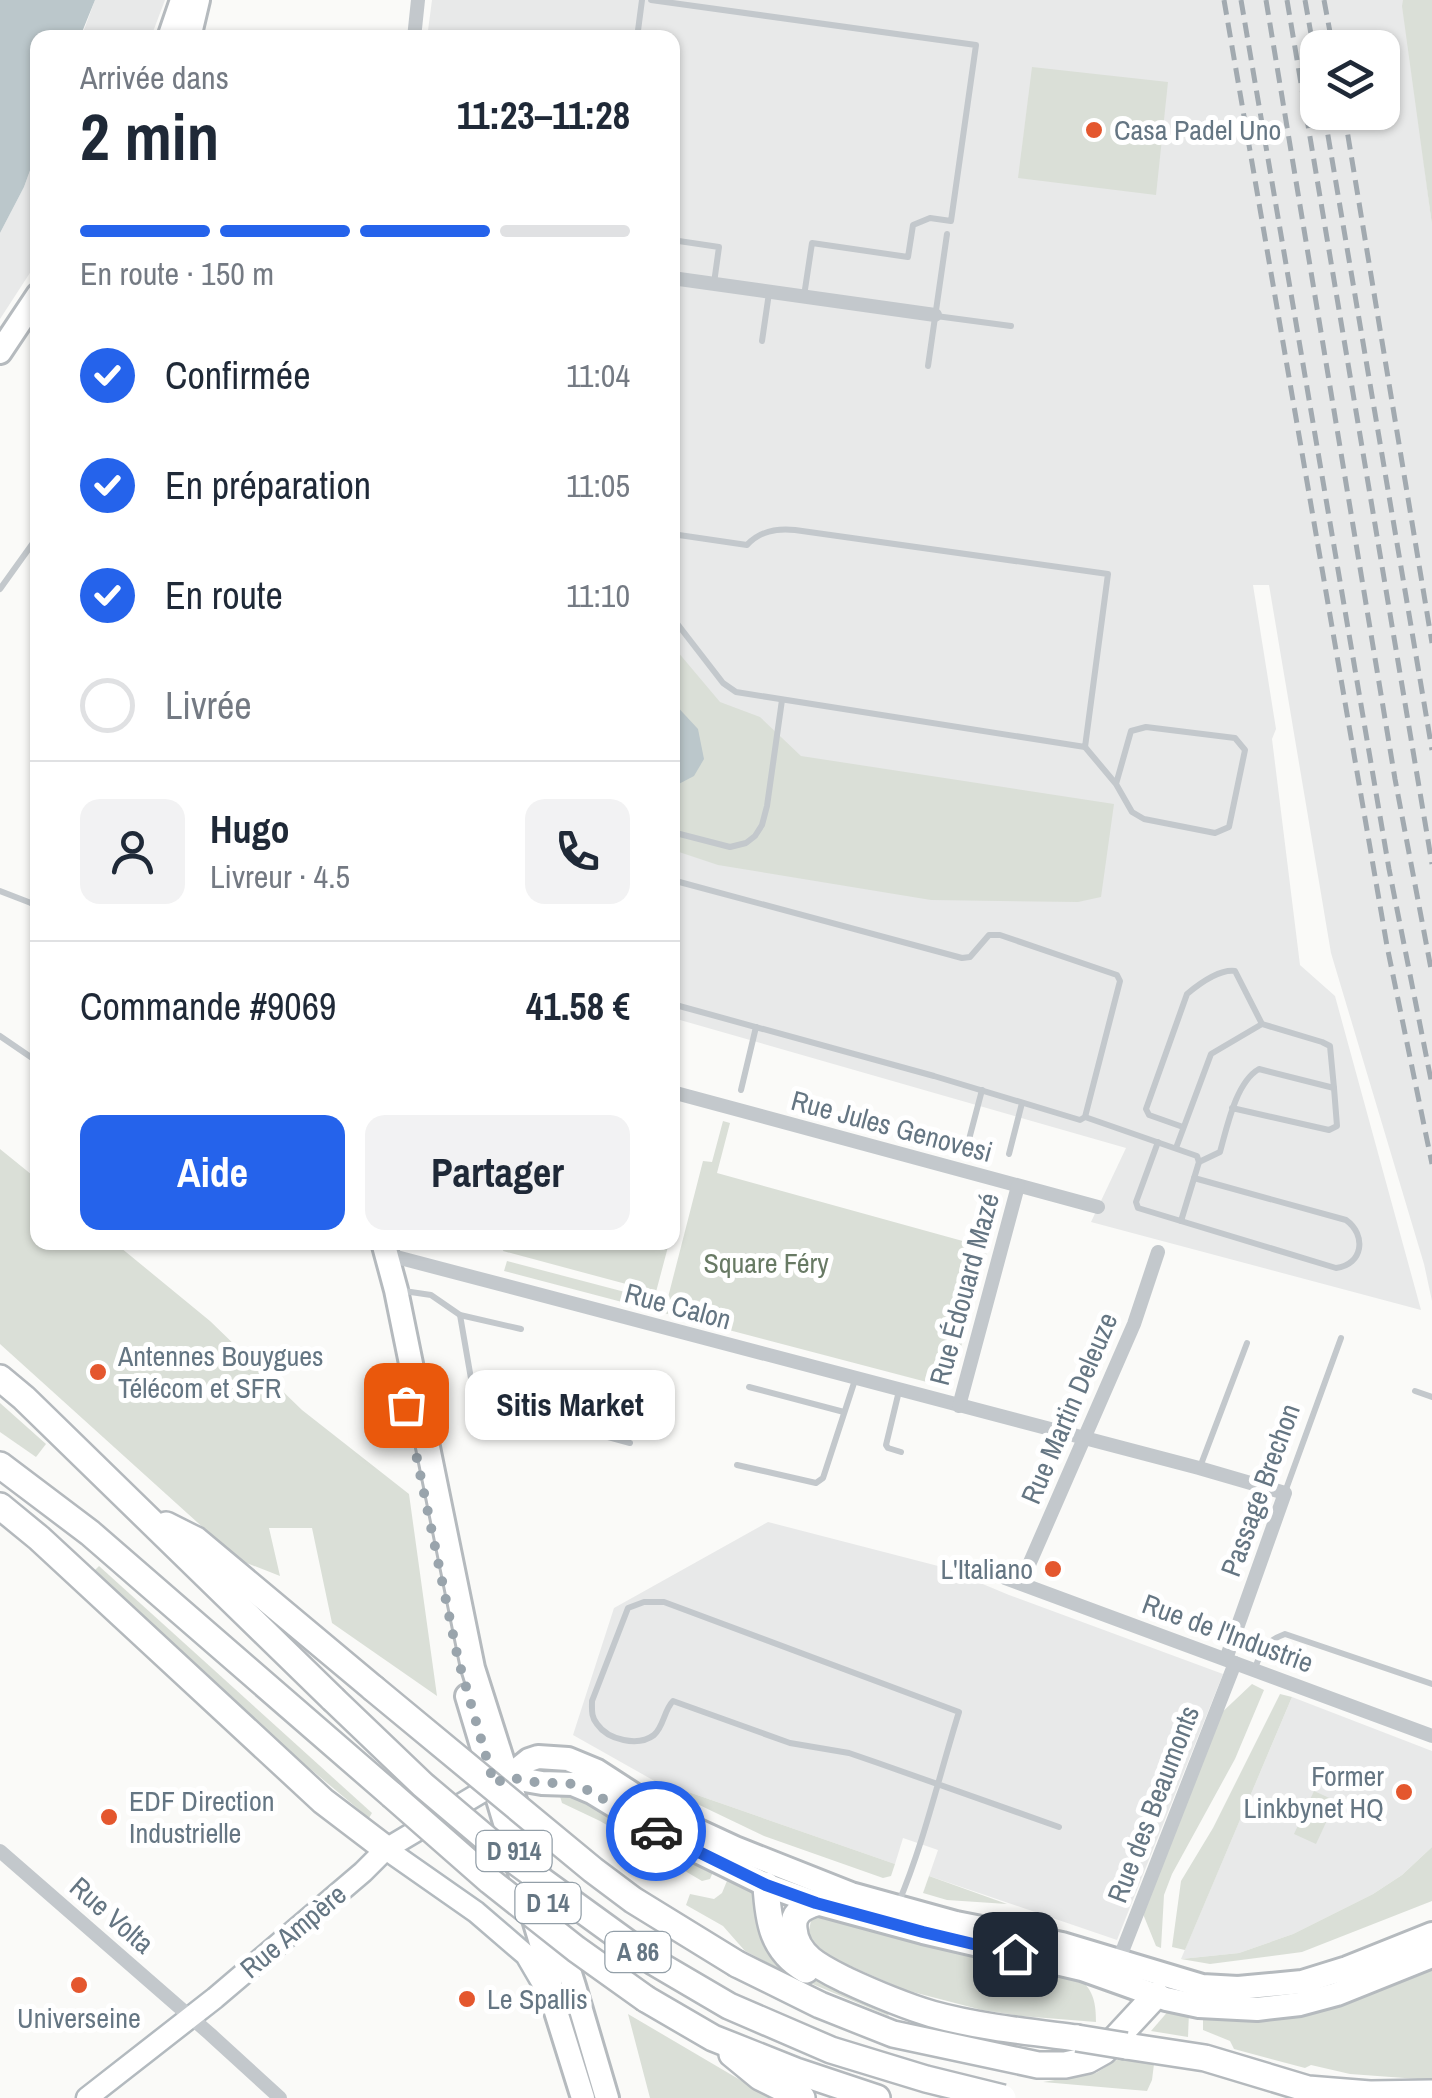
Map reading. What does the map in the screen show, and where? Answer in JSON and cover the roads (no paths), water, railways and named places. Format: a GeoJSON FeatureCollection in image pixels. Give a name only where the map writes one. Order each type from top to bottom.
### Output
{"type":"FeatureCollection","features":[{"type":"Feature","properties":{"kind":"highway","name":"A 86"},"geometry":{"type":"LineString","coordinates":[[0,1378],[423,1785],[501,1851],[654,1962],[729,2006],[831,2050],[1003,2098]]}},
{"type":"Feature","properties":{"kind":"highway","name":"A 86"},"geometry":{"type":"LineString","coordinates":[[0,1465],[90,1533],[490,1881],[646,1999],[714,2038],[796,2072],[877,2098]]}},
{"type":"Feature","properties":{"kind":"highway"},"geometry":{"type":"LineString","coordinates":[[0,1506],[324,1802],[386,1849]]}},
{"type":"Feature","properties":{"kind":"highway"},"geometry":{"type":"LineString","coordinates":[[144,1514],[196,1540],[544,1832],[633,1900],[736,1964],[820,2004],[893,2034],[1038,2065],[1065,2065],[1088,2060],[1104,2051],[1156,1995]]}},
{"type":"Feature","properties":{"kind":"highway"},"geometry":{"type":"LineString","coordinates":[[766,1885],[768,1920],[781,1950],[796,1964],[832,1984],[952,2019],[1205,2058],[1308,2088],[1432,2094]]}},
{"type":"Feature","properties":{"kind":"highway"},"geometry":{"type":"LineString","coordinates":[[816,1903],[795,1916],[798,1945],[822,1968],[886,1998]]}},
{"type":"Feature","properties":{"kind":"highway"},"geometry":{"type":"LineString","coordinates":[[714,2038],[760,2077],[802,2098]]}},
{"type":"Feature","properties":{"kind":"main road"},"geometry":{"type":"LineString","coordinates":[[172,30],[182,0]]}},
{"type":"Feature","properties":{"kind":"main road"},"geometry":{"type":"LineString","coordinates":[[191,30],[198,0]]}},
{"type":"Feature","properties":{"kind":"main road"},"geometry":{"type":"LineString","coordinates":[[0,352],[30,307]]}},
{"type":"Feature","properties":{"kind":"main road","name":"D 914"},"geometry":{"type":"LineString","coordinates":[[381,1250],[418,1435],[548,1966],[553,2002],[583,2098]]}},
{"type":"Feature","properties":{"kind":"main road"},"geometry":{"type":"LineString","coordinates":[[501,1781],[538,1757],[568,1759],[597,1771],[668,1817],[752,1857],[765,1875],[766,1885]]}},
{"type":"Feature","properties":{"kind":"main road"},"geometry":{"type":"LineString","coordinates":[[501,1781],[574,1784],[656,1831],[766,1885],[816,1903],[1082,1969],[1183,2002],[1226,2009],[1300,2004],[1337,1994],[1432,1956]]}},
{"type":"Feature","properties":{"kind":"main road","name":"Rue Ampère"},"geometry":{"type":"LineString","coordinates":[[88,2098],[191,2018],[386,1849],[501,1781]]}},
{"type":"Feature","properties":{"kind":"main road","name":"D 14"},"geometry":{"type":"LineString","coordinates":[[501,1781],[574,1986],[607,2098]]}},
{"type":"Feature","properties":{"kind":"main road"},"geometry":{"type":"LineString","coordinates":[[735,1848],[851,1894],[956,1922],[1062,1944],[1202,1986],[1238,1988],[1302,1982],[1432,1934]]}},
{"type":"Feature","properties":{"kind":"main road"},"geometry":{"type":"LineString","coordinates":[[386,1849],[476,1912],[526,1955],[553,2002]]}},
{"type":"Feature","properties":{"kind":"main road"},"geometry":{"type":"LineString","coordinates":[[1156,1995],[1183,1982]]}},
{"type":"Feature","properties":{"kind":"street"},"geometry":{"type":"LineString","coordinates":[[415,30],[418,0]]}},
{"type":"Feature","properties":{"kind":"street"},"geometry":{"type":"LineString","coordinates":[[680,279],[935,316]]}},
{"type":"Feature","properties":{"kind":"street","name":"Rue Jules Genovesi"},"geometry":{"type":"LineString","coordinates":[[680,1094],[1098,1207]]}},
{"type":"Feature","properties":{"kind":"street","name":"Rue Édouard Mazé"},"geometry":{"type":"LineString","coordinates":[[959,1406],[1018,1186]]}},
{"type":"Feature","properties":{"kind":"street","name":"Rue Calon"},"geometry":{"type":"LineString","coordinates":[[394,1250],[1285,1493]]}},
{"type":"Feature","properties":{"kind":"street","name":"Rue Martin Deleuze"},"geometry":{"type":"LineString","coordinates":[[1021,1583],[1134,1324],[1158,1252]]}},
{"type":"Feature","properties":{"kind":"street","name":"Passage Brechon"},"geometry":{"type":"LineString","coordinates":[[1230,1661],[1285,1493]]}},
{"type":"Feature","properties":{"kind":"street","name":"Rue de l'Industrie"},"geometry":{"type":"LineString","coordinates":[[1006,1578],[1432,1736]]}},
{"type":"Feature","properties":{"kind":"street","name":"Rue des Beaumonts"},"geometry":{"type":"LineString","coordinates":[[1118,1962],[1230,1661]]}},
{"type":"Feature","properties":{"kind":"street","name":"Rue Volta"},"geometry":{"type":"LineString","coordinates":[[0,1851],[280,2098]]}},
{"type":"Feature","properties":{"kind":"lane"},"geometry":{"type":"LineString","coordinates":[[638,30],[642,0]]}},
{"type":"Feature","properties":{"kind":"lane"},"geometry":{"type":"LineString","coordinates":[[651,0],[976,45],[951,221],[930,218],[913,226],[908,257],[812,243],[804,297]]}},
{"type":"Feature","properties":{"kind":"lane"},"geometry":{"type":"LineString","coordinates":[[928,366],[947,234]]}},
{"type":"Feature","properties":{"kind":"lane"},"geometry":{"type":"LineString","coordinates":[[680,241],[719,246],[714,284]]}},
{"type":"Feature","properties":{"kind":"lane"},"geometry":{"type":"LineString","coordinates":[[762,341],[769,292]]}},
{"type":"Feature","properties":{"kind":"lane"},"geometry":{"type":"LineString","coordinates":[[935,316],[1011,326]]}},
{"type":"Feature","properties":{"kind":"lane"},"geometry":{"type":"LineString","coordinates":[[680,535],[747,545],[759,535],[786,529],[1108,574],[1085,748]]}},
{"type":"Feature","properties":{"kind":"lane"},"geometry":{"type":"LineString","coordinates":[[0,589],[30,547]]}},
{"type":"Feature","properties":{"kind":"lane"},"geometry":{"type":"LineString","coordinates":[[680,627],[729,688],[744,694],[1085,748],[1116,784],[1132,812],[1144,819],[1215,833],[1230,826],[1245,750],[1234,738],[1146,727],[1131,731],[1116,784]]}},
{"type":"Feature","properties":{"kind":"lane"},"geometry":{"type":"LineString","coordinates":[[680,834],[730,846],[746,843],[755,836],[767,806],[782,700]]}},
{"type":"Feature","properties":{"kind":"lane"},"geometry":{"type":"LineString","coordinates":[[680,882],[962,958],[970,957],[989,934],[1117,976],[1120,981],[1085,1118]]}},
{"type":"Feature","properties":{"kind":"lane"},"geometry":{"type":"LineString","coordinates":[[0,891],[30,903]]}},
{"type":"Feature","properties":{"kind":"lane"},"geometry":{"type":"LineString","coordinates":[[1183,1127],[1149,1115],[1146,1109],[1187,994],[1227,970],[1235,971],[1262,1024],[1330,1046],[1337,1126],[1329,1130],[1232,1108]]}},
{"type":"Feature","properties":{"kind":"lane"},"geometry":{"type":"LineString","coordinates":[[680,1006],[1080,1120],[1085,1118],[1197,1156],[1199,1162],[1182,1222]]}},
{"type":"Feature","properties":{"kind":"lane"},"geometry":{"type":"LineString","coordinates":[[1176,1148],[1211,1054],[1262,1024]]}},
{"type":"Feature","properties":{"kind":"lane"},"geometry":{"type":"LineString","coordinates":[[741,1090],[756,1027]]}},
{"type":"Feature","properties":{"kind":"lane"},"geometry":{"type":"LineString","coordinates":[[0,1036],[30,1057]]}},
{"type":"Feature","properties":{"kind":"lane"},"geometry":{"type":"LineString","coordinates":[[1199,1162],[1220,1152],[1232,1108],[1249,1075],[1259,1069],[1334,1088]]}},
{"type":"Feature","properties":{"kind":"lane"},"geometry":{"type":"LineString","coordinates":[[967,1147],[982,1090]]}},
{"type":"Feature","properties":{"kind":"lane"},"geometry":{"type":"LineString","coordinates":[[1009,1154],[1022,1103]]}},
{"type":"Feature","properties":{"kind":"lane"},"geometry":{"type":"LineString","coordinates":[[1158,1142],[1136,1202],[1138,1208],[1336,1268],[1345,1267],[1359,1253],[1361,1244],[1356,1227],[1346,1220],[1194,1178]]}},
{"type":"Feature","properties":{"kind":"lane"},"geometry":{"type":"LineString","coordinates":[[389,1292],[431,1295],[460,1315],[521,1329]]}},
{"type":"Feature","properties":{"kind":"lane"},"geometry":{"type":"LineString","coordinates":[[460,1315],[474,1396],[480,1402],[630,1443]]}},
{"type":"Feature","properties":{"kind":"lane","name":"Passage Brechon"},"geometry":{"type":"LineString","coordinates":[[1285,1493],[1340,1338]]}},
{"type":"Feature","properties":{"kind":"lane"},"geometry":{"type":"LineString","coordinates":[[1199,1468],[1247,1344]]}},
{"type":"Feature","properties":{"kind":"lane"},"geometry":{"type":"LineString","coordinates":[[737,1465],[816,1483],[823,1478],[856,1378]]}},
{"type":"Feature","properties":{"kind":"lane"},"geometry":{"type":"LineString","coordinates":[[749,1387],[844,1412]]}},
{"type":"Feature","properties":{"kind":"lane"},"geometry":{"type":"LineString","coordinates":[[899,1390],[886,1445],[901,1452]]}},
{"type":"Feature","properties":{"kind":"lane"},"geometry":{"type":"LineString","coordinates":[[1415,1392],[1432,1397]]}},
{"type":"Feature","properties":{"kind":"lane"},"geometry":{"type":"LineString","coordinates":[[897,1906],[920,1844],[930,1807],[936,1789],[941,1771],[959,1712],[664,1602],[644,1602],[628,1608],[592,1702],[598,1728],[616,1738],[642,1741],[653,1736],[673,1700],[790,1743],[849,1753],[914,1776],[932,1782],[950,1788],[1059,1827]]}},
{"type":"Feature","properties":{"kind":"lane"},"geometry":{"type":"LineString","coordinates":[[1254,1670],[1263,1646],[1285,1634],[1432,1684]]}},
{"type":"Feature","properties":{"kind":"railway"},"geometry":{"type":"LineString","coordinates":[[1224,0],[1387,946],[1432,1164]]}},
{"type":"Feature","properties":{"kind":"railway"},"geometry":{"type":"LineString","coordinates":[[1241,0],[1389,869],[1432,1085]]}},
{"type":"Feature","properties":{"kind":"railway"},"geometry":{"type":"LineString","coordinates":[[1266,0],[1395,779],[1432,974]]}},
{"type":"Feature","properties":{"kind":"railway"},"geometry":{"type":"LineString","coordinates":[[1287,0],[1432,864]]}},
{"type":"Feature","properties":{"kind":"railway"},"geometry":{"type":"LineString","coordinates":[[1305,0],[1310,30]]}},
{"type":"Feature","properties":{"kind":"railway"},"geometry":{"type":"LineString","coordinates":[[1324,0],[1330,30]]}},
{"type":"Feature","properties":{"kind":"railway"},"geometry":{"type":"LineString","coordinates":[[1327,130],[1432,750]]}},
{"type":"Feature","properties":{"kind":"railway"},"geometry":{"type":"LineString","coordinates":[[1347,130],[1432,643]]}},
{"type":"Feature","properties":{"kind":"place","name":"Casa Padel Uno"},"geometry":{"type":"Point","coordinates":[1094,130]}},
{"type":"Feature","properties":{"kind":"place","name":"Antennes Bouygues Télécom et SFR"},"geometry":{"type":"Point","coordinates":[98,1372]}},
{"type":"Feature","properties":{"kind":"place","name":"Sitis Market"},"geometry":{"type":"Point","coordinates":[406,1405]}},
{"type":"Feature","properties":{"kind":"place","name":"L'Italiano"},"geometry":{"type":"Point","coordinates":[1053,1569]}},
{"type":"Feature","properties":{"kind":"place","name":"Former Linkbynet HQ"},"geometry":{"type":"Point","coordinates":[1404,1792]}},
{"type":"Feature","properties":{"kind":"place","name":"EDF Direction Industrielle"},"geometry":{"type":"Point","coordinates":[109,1817]}},
{"type":"Feature","properties":{"kind":"place","name":"Universeine"},"geometry":{"type":"Point","coordinates":[79,1985]}},
{"type":"Feature","properties":{"kind":"place","name":"Le Spallis"},"geometry":{"type":"Point","coordinates":[467,1999]}},
{"type":"Feature","properties":{"kind":"park label","name":"Square Féry"},"geometry":{"type":"Point","coordinates":[766,1263]}}]}
